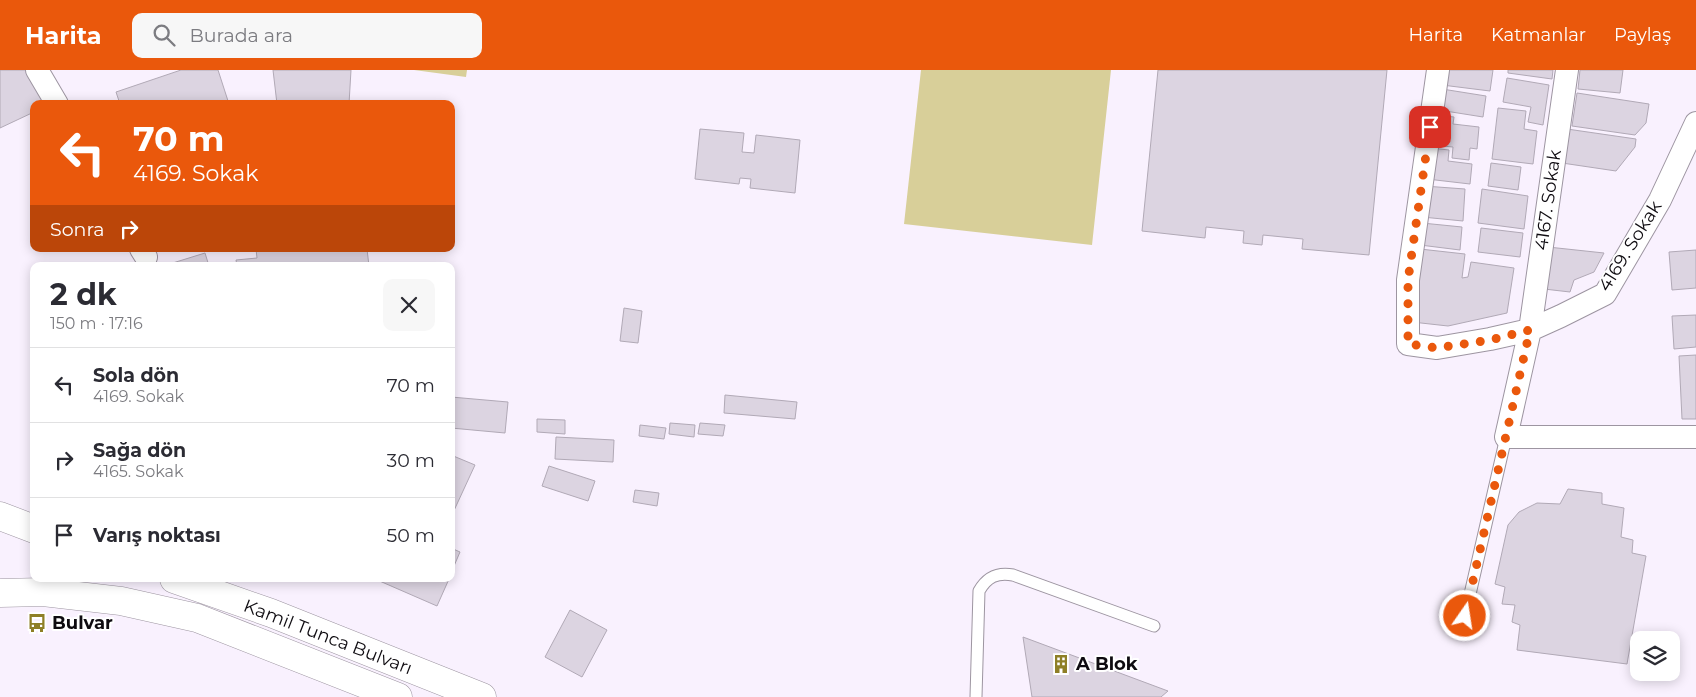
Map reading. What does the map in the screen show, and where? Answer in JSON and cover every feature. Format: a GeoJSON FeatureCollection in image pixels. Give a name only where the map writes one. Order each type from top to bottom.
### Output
{"type":"FeatureCollection","features":[{"type":"Feature","properties":{"kind":"main road"},"geometry":{"type":"LineString","coordinates":[[0,516],[30,527]]}},
{"type":"Feature","properties":{"kind":"main road","name":"Kamil Tunca Bulvarı"},"geometry":{"type":"LineString","coordinates":[[183,582],[271,613],[482,697]]}},
{"type":"Feature","properties":{"kind":"main road","name":"Kamil Tunca Bulvarı"},"geometry":{"type":"LineString","coordinates":[[0,593],[43,592],[122,601],[198,618],[398,697]]}},
{"type":"Feature","properties":{"kind":"street"},"geometry":{"type":"LineString","coordinates":[[37,70],[55,100]]}},
{"type":"Feature","properties":{"kind":"street","name":"4169. Sokak"},"geometry":{"type":"LineString","coordinates":[[1438,70],[1408,280],[1408,344],[1437,348],[1490,340],[1530,330],[1605,294],[1660,200],[1696,123]]}},
{"type":"Feature","properties":{"kind":"street","name":"4167. Sokak"},"geometry":{"type":"LineString","coordinates":[[1506,437],[1530,330],[1567,70]]}},
{"type":"Feature","properties":{"kind":"street"},"geometry":{"type":"LineString","coordinates":[[1506,437],[1696,437]]}},
{"type":"Feature","properties":{"kind":"lane"},"geometry":{"type":"LineString","coordinates":[[1465,616],[1506,437]]}},
{"type":"Feature","properties":{"kind":"lane"},"geometry":{"type":"LineString","coordinates":[[976,697],[979,591],[984,582],[992,576],[1006,573],[1013,575],[1154,626]]}},
{"type":"Feature","properties":{"kind":"shaded area"},"geometry":{"type":"Polygon","coordinates":[[[414,70],[467,70],[466,77],[414,70]]]}},
{"type":"Feature","properties":{"kind":"shaded area"},"geometry":{"type":"Polygon","coordinates":[[[921,70],[1111,70],[1092,245],[904,224],[921,70]]]}},
{"type":"Feature","properties":{"kind":"building"},"geometry":{"type":"Polygon","coordinates":[[[0,70],[31,70],[45,100],[30,100],[30,114],[0,128],[0,70]]]}},
{"type":"Feature","properties":{"kind":"building"},"geometry":{"type":"Polygon","coordinates":[[[181,70],[218,70],[228,100],[119,100],[116,92],[181,70]]]}},
{"type":"Feature","properties":{"kind":"building"},"geometry":{"type":"Polygon","coordinates":[[[273,70],[351,70],[349,100],[277,100],[273,70]]]}},
{"type":"Feature","properties":{"kind":"building"},"geometry":{"type":"Polygon","coordinates":[[[1158,70],[1387,70],[1369,255],[1302,249],[1303,239],[1263,235],[1262,245],[1243,243],[1244,231],[1206,227],[1205,238],[1142,231],[1158,70]]]}},
{"type":"Feature","properties":{"kind":"building"},"geometry":{"type":"Polygon","coordinates":[[[1444,70],[1493,70],[1490,91],[1442,85],[1444,70]]]}},
{"type":"Feature","properties":{"kind":"building"},"geometry":{"type":"Polygon","coordinates":[[[1508,70],[1553,70],[1552,79],[1508,73],[1508,70]]]}},
{"type":"Feature","properties":{"kind":"building"},"geometry":{"type":"Polygon","coordinates":[[[1580,70],[1623,70],[1620,93],[1578,89],[1580,70]]]}},
{"type":"Feature","properties":{"kind":"building"},"geometry":{"type":"Polygon","coordinates":[[[1507,78],[1549,85],[1543,125],[1528,122],[1531,107],[1503,102],[1507,78]]]}},
{"type":"Feature","properties":{"kind":"building"},"geometry":{"type":"Polygon","coordinates":[[[1442,89],[1486,96],[1483,117],[1439,110],[1442,89]]]}},
{"type":"Feature","properties":{"kind":"building"},"geometry":{"type":"Polygon","coordinates":[[[1577,93],[1649,104],[1646,123],[1635,135],[1572,126],[1577,93]]]}},
{"type":"Feature","properties":{"kind":"building"},"geometry":{"type":"Polygon","coordinates":[[[1498,108],[1526,111],[1524,129],[1537,131],[1533,164],[1492,159],[1498,108]]]}},
{"type":"Feature","properties":{"kind":"building"},"geometry":{"type":"Polygon","coordinates":[[[1434,115],[1454,117],[1453,124],[1479,127],[1477,149],[1470,148],[1469,160],[1452,158],[1453,147],[1431,145],[1434,115]]]}},
{"type":"Feature","properties":{"kind":"building"},"geometry":{"type":"Polygon","coordinates":[[[700,129],[744,133],[742,152],[754,153],[756,135],[800,140],[795,193],[750,188],[751,179],[740,178],[739,184],[695,179],[700,129]]]}},
{"type":"Feature","properties":{"kind":"building"},"geometry":{"type":"Polygon","coordinates":[[[1567,129],[1636,139],[1635,147],[1616,171],[1562,163],[1567,129]]]}},
{"type":"Feature","properties":{"kind":"building"},"geometry":{"type":"Polygon","coordinates":[[[1431,148],[1449,150],[1448,161],[1472,164],[1470,184],[1427,179],[1431,148]]]}},
{"type":"Feature","properties":{"kind":"building"},"geometry":{"type":"Polygon","coordinates":[[[1491,163],[1521,167],[1518,190],[1488,186],[1491,163]]]}},
{"type":"Feature","properties":{"kind":"building"},"geometry":{"type":"Polygon","coordinates":[[[1424,186],[1465,189],[1463,221],[1422,217],[1424,186]]]}},
{"type":"Feature","properties":{"kind":"building"},"geometry":{"type":"Polygon","coordinates":[[[1482,189],[1528,196],[1524,229],[1478,223],[1482,189]]]}},
{"type":"Feature","properties":{"kind":"building"},"geometry":{"type":"Polygon","coordinates":[[[1422,223],[1462,227],[1460,250],[1420,245],[1422,223]]]}},
{"type":"Feature","properties":{"kind":"building"},"geometry":{"type":"Polygon","coordinates":[[[1481,228],[1523,233],[1520,257],[1478,252],[1481,228]]]}},
{"type":"Feature","properties":{"kind":"building"},"geometry":{"type":"Polygon","coordinates":[[[1548,247],[1604,253],[1594,272],[1574,280],[1570,292],[1544,289],[1548,247]]]}},
{"type":"Feature","properties":{"kind":"building"},"geometry":{"type":"Polygon","coordinates":[[[1420,249],[1465,254],[1462,278],[1468,277],[1471,262],[1514,268],[1507,313],[1448,326],[1412,322],[1420,249]]]}},
{"type":"Feature","properties":{"kind":"building"},"geometry":{"type":"Polygon","coordinates":[[[1696,250],[1696,288],[1672,290],[1669,252],[1696,250]]]}},
{"type":"Feature","properties":{"kind":"building"},"geometry":{"type":"Polygon","coordinates":[[[256,252],[367,252],[369,262],[236,262],[236,260],[257,258],[256,252]]]}},
{"type":"Feature","properties":{"kind":"building"},"geometry":{"type":"Polygon","coordinates":[[[205,253],[208,262],[176,262],[205,253]]]}},
{"type":"Feature","properties":{"kind":"building"},"geometry":{"type":"Polygon","coordinates":[[[624,308],[642,311],[638,343],[620,341],[624,308]]]}},
{"type":"Feature","properties":{"kind":"building"},"geometry":{"type":"Polygon","coordinates":[[[1696,315],[1696,347],[1674,349],[1672,316],[1696,315]]]}},
{"type":"Feature","properties":{"kind":"building"},"geometry":{"type":"Polygon","coordinates":[[[1696,355],[1696,419],[1682,419],[1679,356],[1696,355]]]}},
{"type":"Feature","properties":{"kind":"building"},"geometry":{"type":"Polygon","coordinates":[[[725,395],[797,402],[795,419],[724,413],[725,395]]]}},
{"type":"Feature","properties":{"kind":"building"},"geometry":{"type":"Polygon","coordinates":[[[455,397],[508,402],[505,433],[455,428],[455,397]]]}},
{"type":"Feature","properties":{"kind":"building"},"geometry":{"type":"Polygon","coordinates":[[[537,419],[565,420],[565,434],[537,432],[537,419]]]}},
{"type":"Feature","properties":{"kind":"building"},"geometry":{"type":"Polygon","coordinates":[[[670,423],[695,425],[694,437],[669,434],[670,423]]]}},
{"type":"Feature","properties":{"kind":"building"},"geometry":{"type":"Polygon","coordinates":[[[700,423],[725,425],[723,436],[698,434],[700,423]]]}},
{"type":"Feature","properties":{"kind":"building"},"geometry":{"type":"Polygon","coordinates":[[[640,425],[666,428],[664,439],[639,436],[640,425]]]}},
{"type":"Feature","properties":{"kind":"building"},"geometry":{"type":"Polygon","coordinates":[[[556,437],[614,440],[613,462],[555,459],[556,437]]]}},
{"type":"Feature","properties":{"kind":"building"},"geometry":{"type":"Polygon","coordinates":[[[455,457],[475,465],[455,508],[455,457]]]}},
{"type":"Feature","properties":{"kind":"building"},"geometry":{"type":"Polygon","coordinates":[[[549,466],[595,481],[588,501],[542,486],[549,466]]]}},
{"type":"Feature","properties":{"kind":"building"},"geometry":{"type":"Polygon","coordinates":[[[1568,489],[1602,493],[1602,504],[1624,508],[1621,537],[1633,540],[1632,553],[1646,556],[1633,631],[1630,631],[1627,664],[1517,650],[1520,625],[1512,622],[1515,605],[1502,604],[1505,587],[1495,584],[1508,525],[1519,512],[1537,503],[1560,504],[1568,489]]]}},
{"type":"Feature","properties":{"kind":"building"},"geometry":{"type":"Polygon","coordinates":[[[635,490],[659,493],[657,506],[633,502],[635,490]]]}},
{"type":"Feature","properties":{"kind":"building"},"geometry":{"type":"Polygon","coordinates":[[[455,550],[460,552],[455,564],[455,550]]]}},
{"type":"Feature","properties":{"kind":"building"},"geometry":{"type":"Polygon","coordinates":[[[382,582],[448,582],[437,606],[382,582]]]}},
{"type":"Feature","properties":{"kind":"building"},"geometry":{"type":"Polygon","coordinates":[[[570,610],[607,630],[582,677],[545,657],[570,610]]]}},
{"type":"Feature","properties":{"kind":"building","name":"A Blok"},"geometry":{"type":"Polygon","coordinates":[[[1023,637],[1168,691],[1161,697],[1032,697],[1023,637]]]}},
{"type":"Feature","properties":{"kind":"place","name":"Bulvar"},"geometry":{"type":"Point","coordinates":[37,623]}},
{"type":"Feature","properties":{"kind":"place","name":"A Blok"},"geometry":{"type":"Point","coordinates":[1061,664]}},
{"type":"Feature","properties":{"kind":"route"},"geometry":{"type":"LineString","coordinates":[[1430,127],[1408,280],[1408,344],[1437,348],[1490,340],[1530,330],[1465,616]]}}]}
